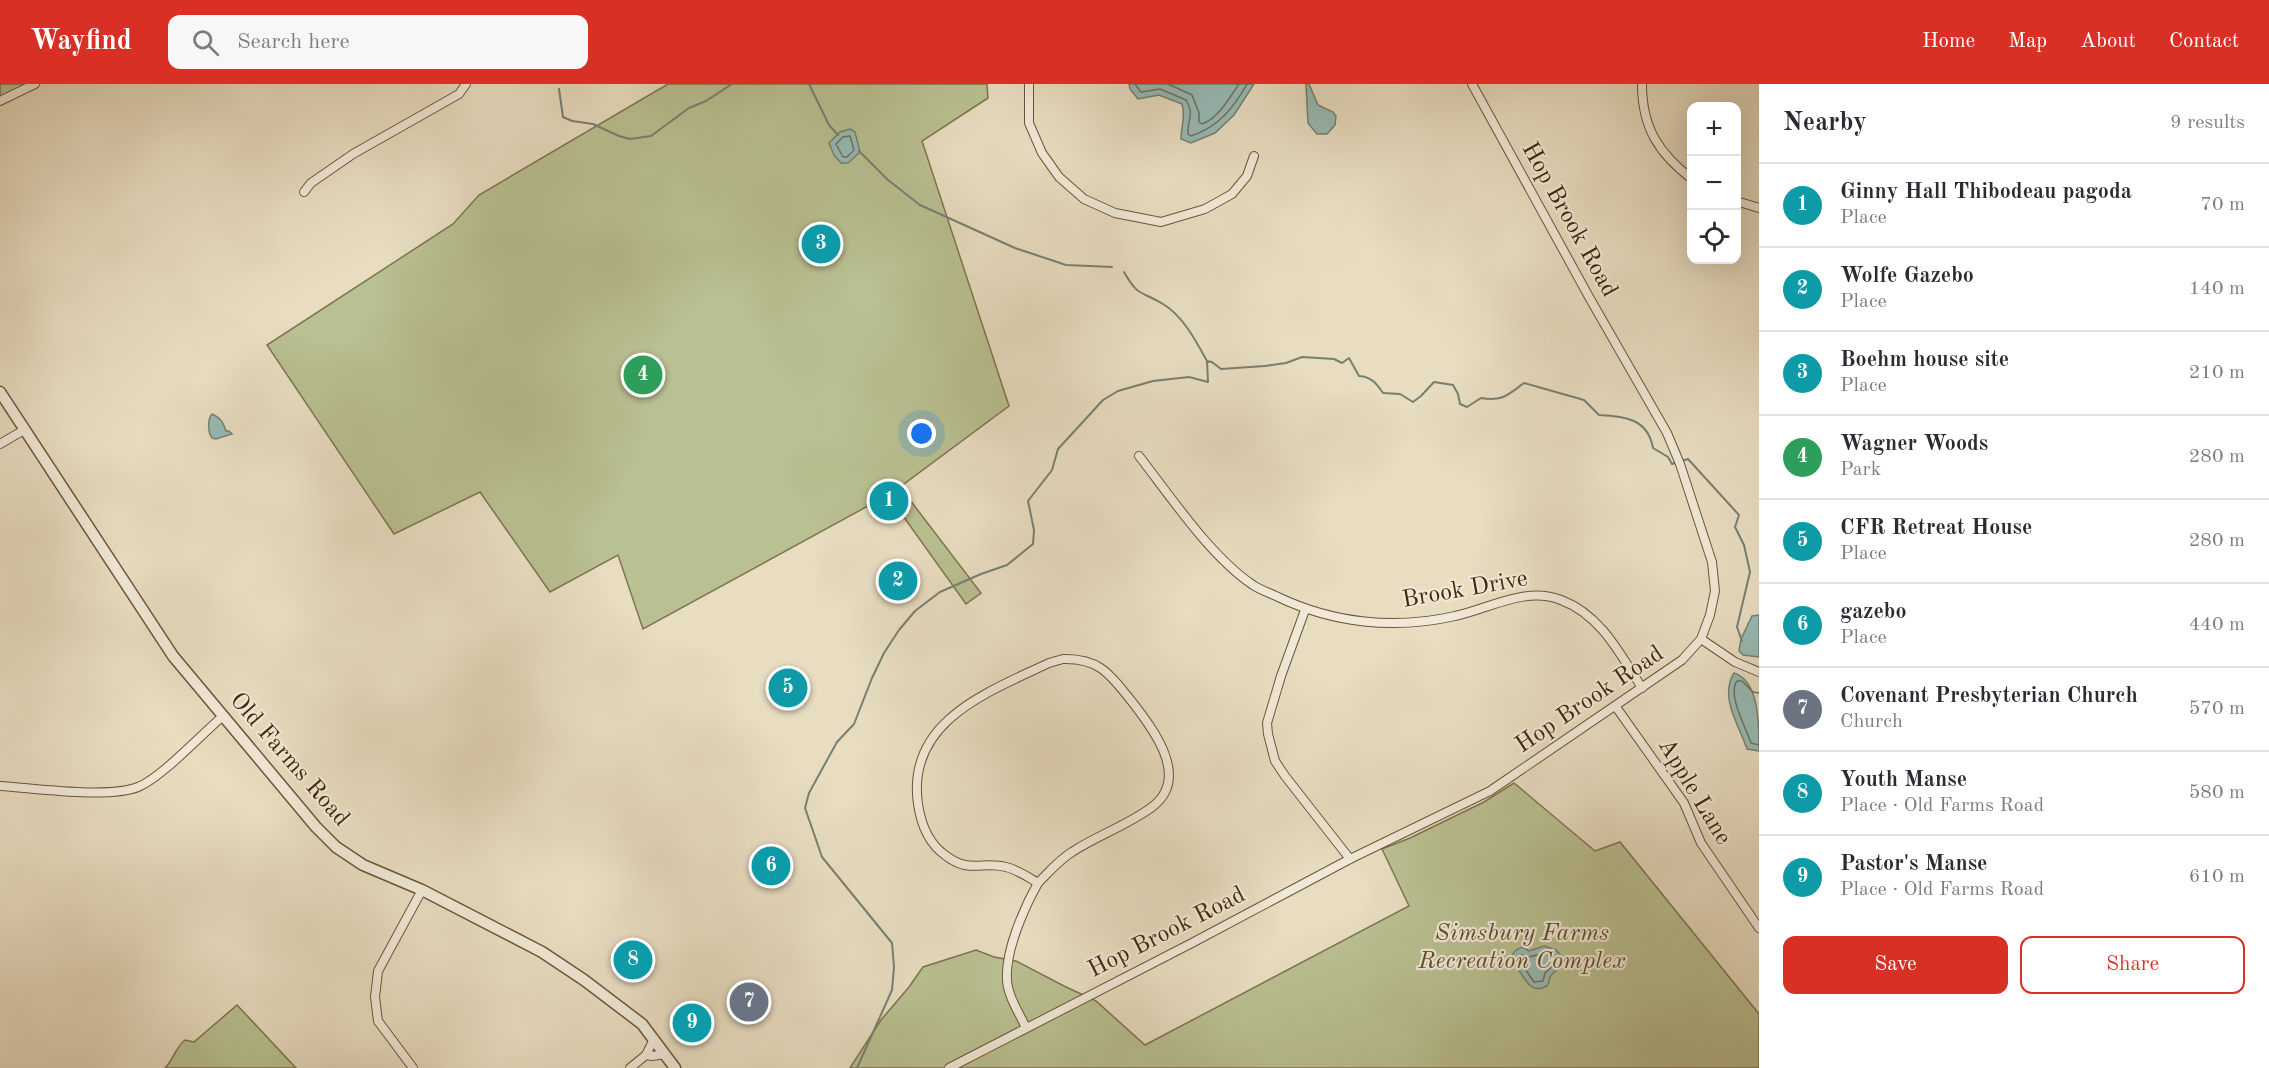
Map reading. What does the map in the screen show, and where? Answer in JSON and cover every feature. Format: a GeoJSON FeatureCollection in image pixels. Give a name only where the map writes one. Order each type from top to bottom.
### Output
{"type":"FeatureCollection","features":[{"type":"Feature","properties":{"kind":"street"},"geometry":{"type":"LineString","coordinates":[[0,101],[35,84]]}},
{"type":"Feature","properties":{"kind":"street"},"geometry":{"type":"LineString","coordinates":[[304,192],[311,183],[353,154],[459,94],[466,84]]}},
{"type":"Feature","properties":{"kind":"street"},"geometry":{"type":"LineString","coordinates":[[1029,84],[1029,123],[1042,153],[1059,177],[1084,199],[1115,213],[1161,222],[1205,209],[1232,194],[1247,176],[1254,156]]}},
{"type":"Feature","properties":{"kind":"street","name":"Hop Brook Road"},"geometry":{"type":"LineString","coordinates":[[949,1068],[1350,859],[1490,791],[1682,660],[1701,639],[1710,615],[1714,591],[1712,562],[1679,461],[1662,423],[1589,297],[1472,84]]}},
{"type":"Feature","properties":{"kind":"street"},"geometry":{"type":"LineString","coordinates":[[1642,84],[1644,113],[1651,134],[1670,162],[1687,175]]}},
{"type":"Feature","properties":{"kind":"street"},"geometry":{"type":"LineString","coordinates":[[1741,202],[1759,208]]}},
{"type":"Feature","properties":{"kind":"street","name":"Old Farms Road"},"geometry":{"type":"LineString","coordinates":[[0,392],[173,656],[316,827],[336,847],[363,865],[422,890],[542,952],[642,1023],[675,1068]]}},
{"type":"Feature","properties":{"kind":"street"},"geometry":{"type":"LineString","coordinates":[[0,444],[24,430]]}},
{"type":"Feature","properties":{"kind":"street","name":"Brook Drive"},"geometry":{"type":"LineString","coordinates":[[1138,456],[1199,534],[1218,554],[1253,585],[1305,610],[1373,623],[1413,623],[1455,616],[1519,597],[1546,596],[1560,599],[1577,608],[1604,629],[1642,688]]}},
{"type":"Feature","properties":{"kind":"street"},"geometry":{"type":"LineString","coordinates":[[1305,610],[1281,676],[1267,723],[1268,734],[1275,761],[1350,859]]}},
{"type":"Feature","properties":{"kind":"street"},"geometry":{"type":"LineString","coordinates":[[1701,639],[1736,662],[1759,672]]}},
{"type":"Feature","properties":{"kind":"street"},"geometry":{"type":"LineString","coordinates":[[1026,1028],[1011,997],[1007,981],[1011,950],[1038,883],[1072,852],[1155,805],[1164,794],[1168,783],[1168,762],[1164,748],[1147,721],[1108,672],[1088,661],[1063,659],[1049,663],[953,713],[939,728],[927,747],[917,781],[921,822],[934,845],[944,855],[966,866],[1004,866],[1021,872],[1038,883]]}},
{"type":"Feature","properties":{"kind":"street","name":"Apple Lane"},"geometry":{"type":"LineString","coordinates":[[1616,706],[1684,803],[1701,843],[1759,928]]}},
{"type":"Feature","properties":{"kind":"street"},"geometry":{"type":"LineString","coordinates":[[0,786],[100,792],[138,787],[170,764],[222,716]]}},
{"type":"Feature","properties":{"kind":"street"},"geometry":{"type":"LineString","coordinates":[[413,1068],[378,1021],[375,997],[378,971],[422,890]]}},
{"type":"Feature","properties":{"kind":"street"},"geometry":{"type":"LineString","coordinates":[[630,1068],[646,1055],[654,1039]]}},
{"type":"Feature","properties":{"kind":"street"},"geometry":{"type":"LineString","coordinates":[[646,1055],[665,1054]]}},
{"type":"Feature","properties":{"kind":"green space"},"geometry":{"type":"Polygon","coordinates":[[[0,84],[34,84],[0,101],[0,84]]]}},
{"type":"Feature","properties":{"kind":"green space"},"geometry":{"type":"Polygon","coordinates":[[[668,84],[987,84],[988,98],[922,141],[1009,406],[900,487],[981,593],[966,604],[888,495],[643,629],[618,555],[550,592],[480,492],[394,534],[267,345],[453,224],[479,195],[668,84]]]}},
{"type":"Feature","properties":{"kind":"green space","name":"Simsbury Farms Recreation Complex"},"geometry":{"type":"Polygon","coordinates":[[[1514,783],[1595,851],[1620,842],[1759,1014],[1759,1068],[850,1068],[881,1020],[923,967],[976,950],[994,957],[1016,961],[1096,1001],[1145,1045],[1409,906],[1382,849],[1484,802],[1514,783]]]}},
{"type":"Feature","properties":{"kind":"green space"},"geometry":{"type":"Polygon","coordinates":[[[237,1005],[296,1068],[165,1068],[185,1040],[194,1042],[237,1005]]]}},
{"type":"Feature","properties":{"kind":"water"},"geometry":{"type":"Polygon","coordinates":[[[1129,84],[1254,84],[1234,115],[1215,133],[1191,143],[1181,139],[1182,104],[1159,95],[1138,99],[1129,84]]]}},
{"type":"Feature","properties":{"kind":"water"},"geometry":{"type":"Polygon","coordinates":[[[1306,84],[1309,84],[1318,105],[1333,112],[1336,116],[1335,125],[1327,134],[1317,134],[1308,123],[1306,84]]]}},
{"type":"Feature","properties":{"kind":"water"},"geometry":{"type":"Polygon","coordinates":[[[850,129],[855,132],[860,152],[848,163],[841,163],[834,155],[829,143],[840,132],[850,129]]]}},
{"type":"Feature","properties":{"kind":"water"},"geometry":{"type":"Polygon","coordinates":[[[212,414],[218,417],[226,431],[232,434],[212,438],[209,420],[212,414]]]}},
{"type":"Feature","properties":{"kind":"water"},"geometry":{"type":"Polygon","coordinates":[[[1759,615],[1759,657],[1743,655],[1739,651],[1741,639],[1752,616],[1759,615]]]}},
{"type":"Feature","properties":{"kind":"water"},"geometry":{"type":"Polygon","coordinates":[[[1734,673],[1742,677],[1753,694],[1758,716],[1759,751],[1747,749],[1732,711],[1729,692],[1734,673]]]}},
{"type":"Feature","properties":{"kind":"water"},"geometry":{"type":"Polygon","coordinates":[[[1544,946],[1556,950],[1563,958],[1560,967],[1550,977],[1547,986],[1536,989],[1529,985],[1512,962],[1511,956],[1522,947],[1529,951],[1544,946]]]}},
{"type":"Feature","properties":{"kind":"waterway"},"geometry":{"type":"LineString","coordinates":[[559,89],[563,117],[572,121],[593,124],[630,139],[651,136],[689,108],[706,101],[732,84]]}},
{"type":"Feature","properties":{"kind":"waterway"},"geometry":{"type":"LineString","coordinates":[[809,84],[829,125],[838,135]]}},
{"type":"Feature","properties":{"kind":"waterway"},"geometry":{"type":"LineString","coordinates":[[859,151],[888,180],[920,205],[1015,248],[1066,265],[1112,267]]}},
{"type":"Feature","properties":{"kind":"waterway"},"geometry":{"type":"LineString","coordinates":[[1124,272],[1137,290],[1163,304],[1177,315],[1207,361]]}},
{"type":"Feature","properties":{"kind":"waterway"},"geometry":{"type":"LineString","coordinates":[[857,1068],[892,990],[894,967],[892,943],[822,857],[805,808],[809,793],[837,742],[854,724],[884,653],[915,611],[940,592],[1007,565],[1033,544],[1034,530],[1028,501],[1052,470],[1058,449],[1103,400],[1118,391],[1153,381],[1189,377],[1208,382],[1207,361],[1221,369],[1286,363],[1302,357],[1334,359],[1342,363],[1349,358],[1359,376],[1373,381],[1383,393],[1400,394],[1413,402],[1434,382],[1453,385],[1460,404],[1467,407],[1481,398],[1500,398],[1524,383],[1584,400],[1599,415],[1618,416],[1641,425],[1650,438],[1653,448],[1668,457],[1672,464],[1677,462]]}},
{"type":"Feature","properties":{"kind":"waterway"},"geometry":{"type":"LineString","coordinates":[[1682,461],[1688,459],[1739,515],[1735,527],[1744,545],[1750,572],[1737,627],[1742,641]]}},
{"type":"Feature","properties":{"kind":"place","name":"Boehm house site"},"geometry":{"type":"Point","coordinates":[821,244]}},
{"type":"Feature","properties":{"kind":"place","name":"Wagner Woods"},"geometry":{"type":"Point","coordinates":[643,375]}},
{"type":"Feature","properties":{"kind":"place","name":"Ginny Hall Thibodeau pagoda"},"geometry":{"type":"Point","coordinates":[889,501]}},
{"type":"Feature","properties":{"kind":"place","name":"Wolfe Gazebo"},"geometry":{"type":"Point","coordinates":[898,581]}},
{"type":"Feature","properties":{"kind":"place","name":"CFR Retreat House"},"geometry":{"type":"Point","coordinates":[788,688]}},
{"type":"Feature","properties":{"kind":"place","name":"gazebo"},"geometry":{"type":"Point","coordinates":[771,866]}},
{"type":"Feature","properties":{"kind":"place","name":"Youth Manse"},"geometry":{"type":"Point","coordinates":[633,960]}},
{"type":"Feature","properties":{"kind":"place","name":"Covenant Presbyterian Church"},"geometry":{"type":"Point","coordinates":[749,1002]}},
{"type":"Feature","properties":{"kind":"place","name":"Pastor's Manse"},"geometry":{"type":"Point","coordinates":[692,1023]}}]}
